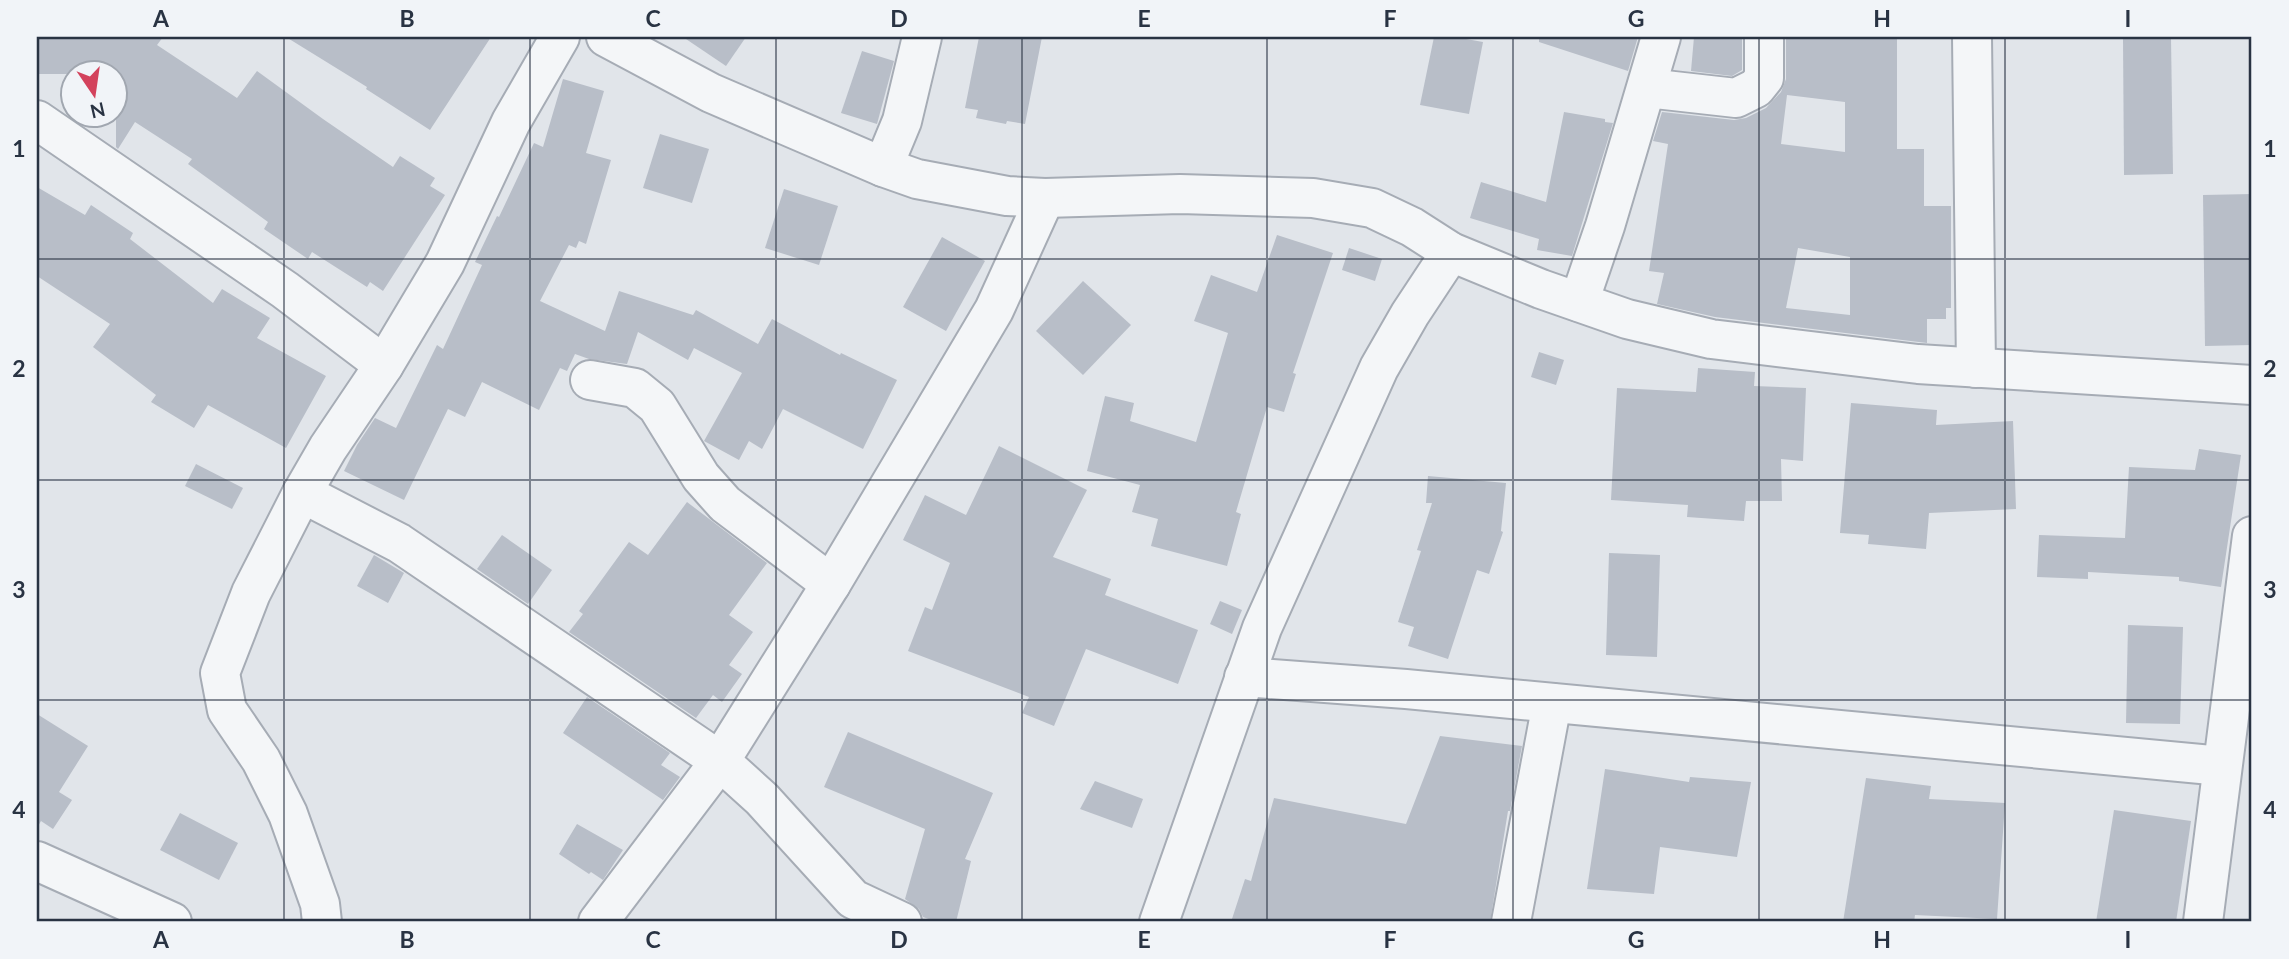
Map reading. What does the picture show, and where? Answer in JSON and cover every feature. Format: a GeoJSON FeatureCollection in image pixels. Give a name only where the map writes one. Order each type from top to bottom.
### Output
{"type":"FeatureCollection","features":[{"type":"Feature","properties":{"kind":"street"},"geometry":{"type":"LineString","coordinates":[[323,922],[320,904],[288,814],[261,760],[227,710],[220,673],[251,593],[302,493],[445,263],[511,122],[560,37]]}},
{"type":"Feature","properties":{"kind":"street"},"geometry":{"type":"LineString","coordinates":[[883,167],[902,121],[922,37]]}},
{"type":"Feature","properties":{"kind":"street"},"geometry":{"type":"LineString","coordinates":[[1579,302],[1661,37]]}},
{"type":"Feature","properties":{"kind":"street"},"geometry":{"type":"LineString","coordinates":[[1647,88],[1736,98],[1756,88],[1764,78],[1764,37]]}},
{"type":"Feature","properties":{"kind":"street"},"geometry":{"type":"LineString","coordinates":[[1972,37],[1976,368]]}},
{"type":"Feature","properties":{"kind":"street"},"geometry":{"type":"LineString","coordinates":[[616,39],[711,93],[883,167],[930,181],[1007,195],[1045,198],[1180,194],[1312,198],[1372,208],[1412,227],[1451,252],[1541,289],[1628,318],[1711,339],[1918,364],[2252,385]]}},
{"type":"Feature","properties":{"kind":"street"},"geometry":{"type":"LineString","coordinates":[[37,120],[285,290],[384,365]]}},
{"type":"Feature","properties":{"kind":"street"},"geometry":{"type":"LineString","coordinates":[[598,922],[720,761],[831,584],[993,310],[1045,198]]}},
{"type":"Feature","properties":{"kind":"street"},"geometry":{"type":"LineString","coordinates":[[1159,922],[1262,628],[1379,368],[1410,314],[1451,252]]}},
{"type":"Feature","properties":{"kind":"street"},"geometry":{"type":"LineString","coordinates":[[590,380],[635,388],[657,405],[701,477],[725,504],[831,584]]}},
{"type":"Feature","properties":{"kind":"street"},"geometry":{"type":"LineString","coordinates":[[302,493],[399,543],[720,761],[762,799],[853,899],[902,922]]}},
{"type":"Feature","properties":{"kind":"street"},"geometry":{"type":"LineString","coordinates":[[2203,922],[2252,536]]}},
{"type":"Feature","properties":{"kind":"street"},"geometry":{"type":"LineString","coordinates":[[1244,677],[1406,689],[2222,766]]}},
{"type":"Feature","properties":{"kind":"street"},"geometry":{"type":"LineString","coordinates":[[1511,922],[1552,703]]}},
{"type":"Feature","properties":{"kind":"street"},"geometry":{"type":"LineString","coordinates":[[37,860],[172,922]]}},
{"type":"Feature","properties":{"kind":"building"},"geometry":{"type":"Polygon","coordinates":[[[37,37],[163,37],[157,45],[237,98],[257,71],[393,167],[400,156],[435,178],[430,186],[445,195],[383,291],[370,282],[367,287],[312,252],[308,259],[264,229],[268,222],[188,164],[192,159],[135,122],[130,130],[130,60],[60,60],[60,74],[37,74],[37,37]]]}},
{"type":"Feature","properties":{"kind":"building"},"geometry":{"type":"Polygon","coordinates":[[[286,37],[491,37],[430,130],[286,37]]]}},
{"type":"Feature","properties":{"kind":"building"},"geometry":{"type":"Polygon","coordinates":[[[683,37],[746,37],[726,66],[683,37]]]}},
{"type":"Feature","properties":{"kind":"building"},"geometry":{"type":"Polygon","coordinates":[[[979,37],[1042,37],[1025,124],[1007,121],[1006,124],[976,118],[978,110],[965,108],[979,37]]]}},
{"type":"Feature","properties":{"kind":"building"},"geometry":{"type":"Polygon","coordinates":[[[1434,37],[1455,37],[1483,42],[1469,114],[1420,105],[1434,37]]]}},
{"type":"Feature","properties":{"kind":"building"},"geometry":{"type":"Polygon","coordinates":[[[1539,37],[1638,37],[1628,71],[1539,42],[1539,37]]]}},
{"type":"Feature","properties":{"kind":"building"},"geometry":{"type":"Polygon","coordinates":[[[1694,37],[1742,37],[1742,70],[1732,76],[1691,71],[1694,37]]]}},
{"type":"Feature","properties":{"kind":"building"},"geometry":{"type":"Polygon","coordinates":[[[1786,37],[1897,37],[1897,149],[1924,149],[1924,206],[1951,206],[1951,308],[1946,308],[1946,319],[1927,319],[1927,343],[1715,317],[1657,304],[1664,273],[1649,271],[1668,144],[1653,141],[1662,112],[1734,120],[1746,118],[1766,108],[1781,92],[1786,79],[1786,37]],[[1787,95],[1781,144],[1845,152],[1845,102],[1787,95]],[[1798,248],[1786,308],[1850,315],[1850,257],[1798,248]]]}},
{"type":"Feature","properties":{"kind":"building"},"geometry":{"type":"Polygon","coordinates":[[[2171,38],[2173,174],[2124,175],[2123,39],[2171,38]]]}},
{"type":"Feature","properties":{"kind":"building"},"geometry":{"type":"Polygon","coordinates":[[[862,51],[894,61],[877,124],[841,113],[862,51]]]}},
{"type":"Feature","properties":{"kind":"building"},"geometry":{"type":"Polygon","coordinates":[[[563,79],[604,91],[586,153],[611,160],[586,244],[579,241],[576,248],[569,245],[540,301],[605,331],[619,291],[693,315],[696,310],[758,344],[772,319],[840,355],[841,353],[897,380],[863,449],[783,409],[762,449],[749,441],[739,460],[704,441],[742,373],[694,348],[688,360],[638,332],[627,364],[589,359],[575,354],[567,371],[560,368],[539,410],[482,382],[465,417],[448,409],[404,500],[344,471],[375,418],[396,428],[437,345],[443,349],[482,265],[475,262],[497,216],[499,217],[534,143],[543,147],[563,79]]]}},
{"type":"Feature","properties":{"kind":"building"},"geometry":{"type":"Polygon","coordinates":[[[1564,112],[1605,119],[1605,122],[1613,123],[1572,256],[1537,250],[1539,239],[1470,218],[1481,182],[1546,202],[1564,112]]]}},
{"type":"Feature","properties":{"kind":"building"},"geometry":{"type":"Polygon","coordinates":[[[116,130],[130,130],[118,149],[116,130]]]}},
{"type":"Feature","properties":{"kind":"building"},"geometry":{"type":"Polygon","coordinates":[[[660,134],[709,149],[692,203],[643,188],[660,134]]]}},
{"type":"Feature","properties":{"kind":"building"},"geometry":{"type":"Polygon","coordinates":[[[37,187],[85,215],[91,205],[133,233],[130,239],[213,303],[222,289],[270,318],[257,338],[326,376],[286,448],[208,405],[194,428],[151,402],[156,395],[93,347],[110,324],[37,276],[37,187]]]}},
{"type":"Feature","properties":{"kind":"building"},"geometry":{"type":"Polygon","coordinates":[[[784,189],[838,206],[819,265],[765,248],[784,189]]]}},
{"type":"Feature","properties":{"kind":"building"},"geometry":{"type":"Polygon","coordinates":[[[2252,194],[2252,345],[2205,346],[2203,195],[2252,194]]]}},
{"type":"Feature","properties":{"kind":"building"},"geometry":{"type":"Polygon","coordinates":[[[1277,235],[1333,253],[1293,373],[1296,374],[1284,412],[1267,407],[1236,512],[1241,514],[1227,566],[1151,546],[1158,519],[1132,512],[1140,485],[1087,471],[1105,396],[1134,403],[1130,421],[1196,442],[1228,333],[1194,321],[1211,275],[1257,292],[1277,235]]]}},
{"type":"Feature","properties":{"kind":"building"},"geometry":{"type":"Polygon","coordinates":[[[942,237],[985,261],[946,331],[903,307],[942,237]]]}},
{"type":"Feature","properties":{"kind":"building"},"geometry":{"type":"Polygon","coordinates":[[[1349,248],[1382,259],[1375,281],[1342,270],[1349,248]]]}},
{"type":"Feature","properties":{"kind":"building"},"geometry":{"type":"Polygon","coordinates":[[[1083,281],[1131,325],[1083,375],[1036,331],[1083,281]]]}},
{"type":"Feature","properties":{"kind":"building"},"geometry":{"type":"Polygon","coordinates":[[[1539,352],[1564,360],[1556,385],[1531,377],[1539,352]]]}},
{"type":"Feature","properties":{"kind":"building"},"geometry":{"type":"Polygon","coordinates":[[[1698,368],[1755,372],[1754,386],[1806,388],[1803,461],[1781,459],[1782,501],[1746,501],[1744,521],[1687,517],[1688,505],[1611,500],[1617,388],[1696,392],[1698,368]]]}},
{"type":"Feature","properties":{"kind":"building"},"geometry":{"type":"Polygon","coordinates":[[[1851,403],[1937,410],[1936,425],[2013,421],[2016,509],[1929,513],[1926,549],[1868,544],[1869,535],[1840,533],[1851,403]]]}},
{"type":"Feature","properties":{"kind":"building"},"geometry":{"type":"Polygon","coordinates":[[[999,446],[1087,490],[1053,557],[1111,579],[1105,595],[1198,630],[1178,684],[1086,649],[1054,726],[1022,713],[1029,697],[908,651],[925,607],[932,610],[950,563],[903,540],[925,495],[966,515],[999,446]]]}},
{"type":"Feature","properties":{"kind":"building"},"geometry":{"type":"Polygon","coordinates":[[[2199,449],[2241,455],[2221,587],[2179,581],[2179,577],[2088,572],[2088,579],[2037,577],[2039,535],[2125,538],[2129,467],[2195,470],[2199,449]]]}},
{"type":"Feature","properties":{"kind":"building"},"geometry":{"type":"Polygon","coordinates":[[[196,464],[243,488],[232,509],[185,486],[196,464]]]}},
{"type":"Feature","properties":{"kind":"building"},"geometry":{"type":"Polygon","coordinates":[[[1428,476],[1506,483],[1503,532],[1489,574],[1477,570],[1448,659],[1408,646],[1414,627],[1398,622],[1421,551],[1417,550],[1432,503],[1426,503],[1428,476]]]}},
{"type":"Feature","properties":{"kind":"building"},"geometry":{"type":"Polygon","coordinates":[[[687,502],[767,563],[729,615],[753,632],[729,665],[742,674],[722,702],[713,695],[696,718],[569,632],[583,614],[579,611],[629,542],[648,555],[687,502]]]}},
{"type":"Feature","properties":{"kind":"building"},"geometry":{"type":"Polygon","coordinates":[[[502,535],[552,570],[528,604],[477,569],[502,535]]]}},
{"type":"Feature","properties":{"kind":"building"},"geometry":{"type":"Polygon","coordinates":[[[1609,553],[1660,555],[1657,657],[1606,655],[1609,553]]]}},
{"type":"Feature","properties":{"kind":"building"},"geometry":{"type":"Polygon","coordinates":[[[374,555],[404,573],[388,603],[357,586],[374,555]]]}},
{"type":"Feature","properties":{"kind":"building"},"geometry":{"type":"Polygon","coordinates":[[[1220,601],[1242,610],[1232,634],[1210,624],[1220,601]]]}},
{"type":"Feature","properties":{"kind":"building"},"geometry":{"type":"Polygon","coordinates":[[[2128,625],[2183,627],[2180,724],[2126,723],[2128,625]]]}},
{"type":"Feature","properties":{"kind":"building"},"geometry":{"type":"Polygon","coordinates":[[[587,697],[670,753],[661,765],[680,777],[663,800],[563,733],[587,697]]]}},
{"type":"Feature","properties":{"kind":"building"},"geometry":{"type":"Polygon","coordinates":[[[37,714],[88,746],[59,792],[72,800],[53,829],[41,821],[37,828],[37,714]]]}},
{"type":"Feature","properties":{"kind":"building"},"geometry":{"type":"Polygon","coordinates":[[[848,732],[993,793],[965,859],[971,861],[956,922],[937,922],[923,917],[919,909],[905,899],[925,829],[824,787],[848,732]]]}},
{"type":"Feature","properties":{"kind":"building"},"geometry":{"type":"Polygon","coordinates":[[[1440,736],[1522,746],[1508,811],[1490,922],[1231,922],[1245,879],[1251,881],[1274,798],[1406,824],[1440,736]]]}},
{"type":"Feature","properties":{"kind":"building"},"geometry":{"type":"Polygon","coordinates":[[[1605,769],[1689,782],[1690,777],[1751,782],[1737,857],[1660,847],[1654,894],[1587,889],[1605,769]]]}},
{"type":"Feature","properties":{"kind":"building"},"geometry":{"type":"Polygon","coordinates":[[[1866,778],[1931,786],[1929,799],[2005,803],[1997,919],[1915,915],[1914,922],[1843,922],[1866,778]]]}},
{"type":"Feature","properties":{"kind":"building"},"geometry":{"type":"Polygon","coordinates":[[[1095,781],[1143,799],[1132,828],[1080,809],[1095,781]]]}},
{"type":"Feature","properties":{"kind":"building"},"geometry":{"type":"Polygon","coordinates":[[[2114,810],[2191,821],[2176,922],[2096,922],[2114,810]]]}},
{"type":"Feature","properties":{"kind":"building"},"geometry":{"type":"Polygon","coordinates":[[[180,813],[238,843],[219,880],[160,850],[180,813]]]}},
{"type":"Feature","properties":{"kind":"building"},"geometry":{"type":"Polygon","coordinates":[[[577,824],[623,850],[603,880],[559,854],[577,824]]]}}]}
